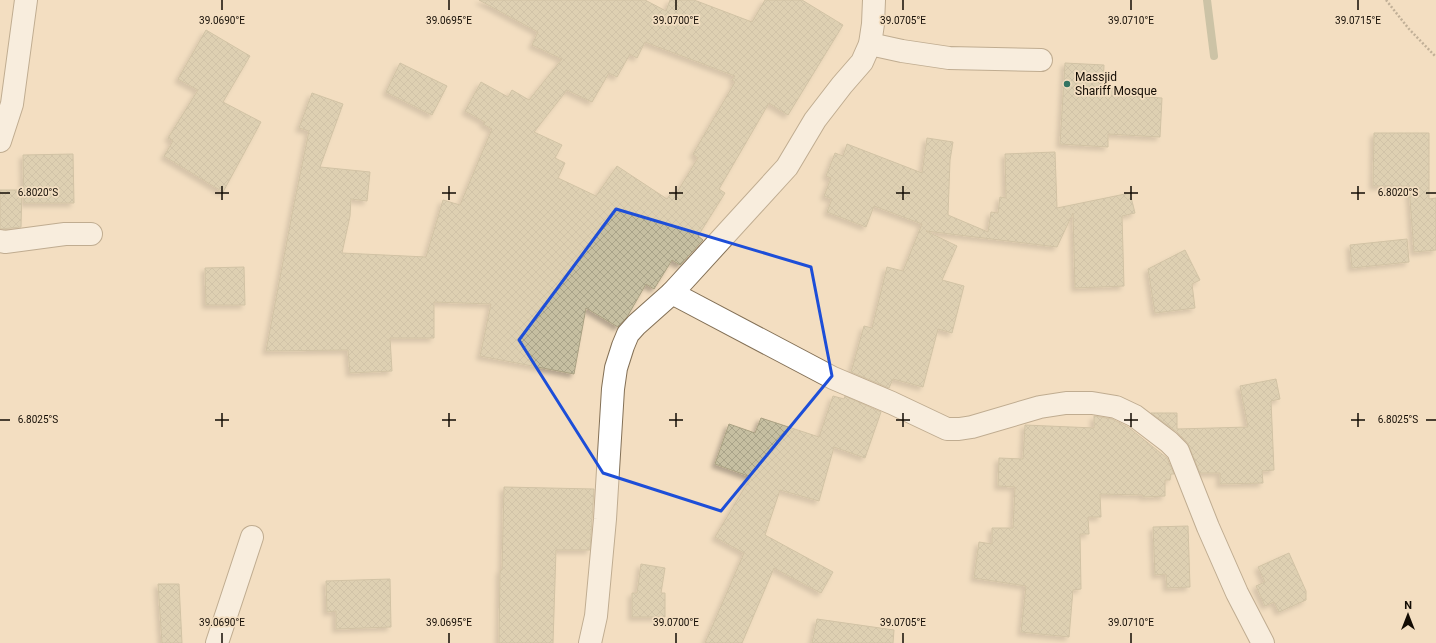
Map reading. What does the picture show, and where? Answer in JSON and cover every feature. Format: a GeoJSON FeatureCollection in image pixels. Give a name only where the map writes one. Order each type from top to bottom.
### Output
{"type":"FeatureCollection","features":[{"type":"Feature","properties":{"kind":"street"},"geometry":{"type":"LineString","coordinates":[[0,141],[12,104],[26,0]]}},
{"type":"Feature","properties":{"kind":"street"},"geometry":{"type":"LineString","coordinates":[[590,643],[598,600],[605,519],[613,389],[616,368],[628,334],[672,293],[787,167],[815,120],[862,62],[870,44],[874,0]]}},
{"type":"Feature","properties":{"kind":"street"},"geometry":{"type":"LineString","coordinates":[[870,44],[902,51],[949,58],[1041,60]]}},
{"type":"Feature","properties":{"kind":"street"},"geometry":{"type":"LineString","coordinates":[[0,241],[5,242],[65,234],[91,234]]}},
{"type":"Feature","properties":{"kind":"street"},"geometry":{"type":"LineString","coordinates":[[672,293],[833,378],[948,429],[972,427],[1040,407],[1066,403],[1092,402],[1116,407],[1135,416],[1169,442],[1178,451],[1208,527],[1237,593],[1263,643]]}},
{"type":"Feature","properties":{"kind":"street"},"geometry":{"type":"LineString","coordinates":[[217,643],[252,538]]}},
{"type":"Feature","properties":{"kind":"path"},"geometry":{"type":"LineString","coordinates":[[1386,0],[1436,57]]}},
{"type":"Feature","properties":{"kind":"highlighted area"},"geometry":{"type":"Polygon","coordinates":[[[616,209],[811,267],[832,376],[721,511],[603,473],[519,340],[616,209]]]}},
{"type":"Feature","properties":{"kind":"building"},"geometry":{"type":"Polygon","coordinates":[[[479,0],[645,0],[666,11],[670,0],[694,0],[752,22],[765,0],[802,0],[843,25],[788,115],[769,103],[719,189],[725,193],[698,236],[703,240],[680,265],[672,260],[654,289],[646,284],[627,317],[618,327],[586,308],[574,374],[480,356],[491,304],[434,302],[434,338],[390,338],[392,371],[350,373],[348,350],[266,351],[309,131],[299,128],[312,93],[343,104],[320,167],[370,172],[367,201],[351,199],[350,216],[342,253],[426,257],[443,200],[460,205],[492,129],[483,124],[485,122],[465,111],[481,82],[508,97],[512,90],[529,100],[562,59],[532,45],[538,32],[479,0]],[[645,42],[637,58],[630,54],[617,77],[609,73],[592,102],[567,90],[534,132],[562,145],[555,158],[565,163],[558,178],[596,196],[617,166],[667,199],[672,192],[676,194],[698,158],[693,154],[735,82],[732,80],[735,76],[645,42]]]}},
{"type":"Feature","properties":{"kind":"building"},"geometry":{"type":"Polygon","coordinates":[[[206,30],[250,56],[223,102],[261,122],[223,192],[164,156],[173,141],[168,138],[198,90],[178,79],[206,30]]]}},
{"type":"Feature","properties":{"kind":"building"},"geometry":{"type":"Polygon","coordinates":[[[400,63],[447,86],[432,115],[386,92],[400,63]]]}},
{"type":"Feature","properties":{"kind":"building","name":"Massjid Shariff Mosque"},"geometry":{"type":"Polygon","coordinates":[[[1065,63],[1104,65],[1103,88],[1128,90],[1127,96],[1162,98],[1160,137],[1108,134],[1108,147],[1060,144],[1065,63]]]}},
{"type":"Feature","properties":{"kind":"building"},"geometry":{"type":"Polygon","coordinates":[[[1374,133],[1429,133],[1429,199],[1436,198],[1436,250],[1414,252],[1409,186],[1373,186],[1374,133]]]}},
{"type":"Feature","properties":{"kind":"building"},"geometry":{"type":"Polygon","coordinates":[[[927,138],[953,142],[950,160],[948,215],[988,232],[991,212],[998,213],[1000,197],[1006,198],[1005,154],[1055,152],[1057,208],[1130,193],[1135,213],[1122,216],[1124,286],[1075,288],[1073,213],[1057,247],[926,231],[957,246],[942,280],[964,286],[952,333],[938,329],[923,387],[893,379],[889,388],[851,372],[864,326],[872,328],[887,267],[903,271],[922,224],[874,206],[866,227],[827,212],[832,199],[824,196],[831,178],[826,176],[835,153],[843,156],[847,144],[922,173],[927,138]]]}},
{"type":"Feature","properties":{"kind":"building"},"geometry":{"type":"Polygon","coordinates":[[[73,154],[74,203],[24,203],[23,155],[73,154]]]}},
{"type":"Feature","properties":{"kind":"building"},"geometry":{"type":"Polygon","coordinates":[[[0,190],[22,190],[21,227],[0,229],[0,190]]]}},
{"type":"Feature","properties":{"kind":"building"},"geometry":{"type":"Polygon","coordinates":[[[1407,239],[1409,262],[1352,268],[1350,245],[1407,239]]]}},
{"type":"Feature","properties":{"kind":"building"},"geometry":{"type":"Polygon","coordinates":[[[1185,250],[1200,280],[1192,284],[1195,308],[1155,313],[1148,269],[1185,250]]]}},
{"type":"Feature","properties":{"kind":"building"},"geometry":{"type":"Polygon","coordinates":[[[244,267],[245,305],[206,305],[205,268],[244,267]]]}},
{"type":"Feature","properties":{"kind":"building"},"geometry":{"type":"Polygon","coordinates":[[[1276,379],[1280,399],[1271,401],[1274,470],[1262,471],[1263,483],[1220,484],[1220,473],[1200,473],[1187,442],[1177,432],[1151,413],[1177,413],[1177,429],[1248,427],[1240,386],[1276,379]]]}},
{"type":"Feature","properties":{"kind":"building"},"geometry":{"type":"Polygon","coordinates":[[[833,396],[844,399],[845,396],[881,412],[865,458],[834,447],[819,501],[780,490],[765,535],[833,572],[821,593],[774,568],[742,643],[705,643],[744,553],[715,537],[751,477],[715,464],[729,424],[755,433],[761,418],[819,437],[833,396]]]}},
{"type":"Feature","properties":{"kind":"building"},"geometry":{"type":"Polygon","coordinates":[[[1094,416],[1112,419],[1128,427],[1167,458],[1174,474],[1171,474],[1170,480],[1165,480],[1165,496],[1143,497],[1143,495],[1100,494],[1101,517],[1088,517],[1089,534],[1080,534],[1081,589],[1073,590],[1069,637],[1021,632],[1026,586],[974,578],[979,542],[992,544],[992,528],[1013,528],[1015,487],[998,486],[999,458],[1023,459],[1025,425],[1094,428],[1094,416]]]}},
{"type":"Feature","properties":{"kind":"building"},"geometry":{"type":"Polygon","coordinates":[[[504,487],[594,489],[590,550],[556,550],[553,643],[499,643],[500,570],[502,570],[504,487]]]}},
{"type":"Feature","properties":{"kind":"building"},"geometry":{"type":"Polygon","coordinates":[[[1188,526],[1190,587],[1167,588],[1166,574],[1155,575],[1153,527],[1188,526]]]}},
{"type":"Feature","properties":{"kind":"building"},"geometry":{"type":"Polygon","coordinates":[[[1289,553],[1306,591],[1306,600],[1279,612],[1274,602],[1265,606],[1256,586],[1265,582],[1258,567],[1289,553]]]}},
{"type":"Feature","properties":{"kind":"building"},"geometry":{"type":"Polygon","coordinates":[[[641,564],[665,568],[661,593],[665,593],[665,617],[632,617],[632,593],[637,593],[641,564]]]}},
{"type":"Feature","properties":{"kind":"building"},"geometry":{"type":"Polygon","coordinates":[[[390,579],[391,627],[336,629],[336,611],[327,612],[326,581],[390,579]]]}},
{"type":"Feature","properties":{"kind":"building"},"geometry":{"type":"Polygon","coordinates":[[[158,584],[179,584],[182,643],[162,643],[158,584]]]}},
{"type":"Feature","properties":{"kind":"building"},"geometry":{"type":"Polygon","coordinates":[[[817,619],[894,630],[893,643],[812,643],[817,619]]]}},
{"type":"Feature","properties":{"kind":"waterway"},"geometry":{"type":"LineString","coordinates":[[1207,0],[1214,56]]}},
{"type":"Feature","properties":{"kind":"place","name":"Massjid Shariff Mosque"},"geometry":{"type":"Point","coordinates":[1067,84]}}]}
